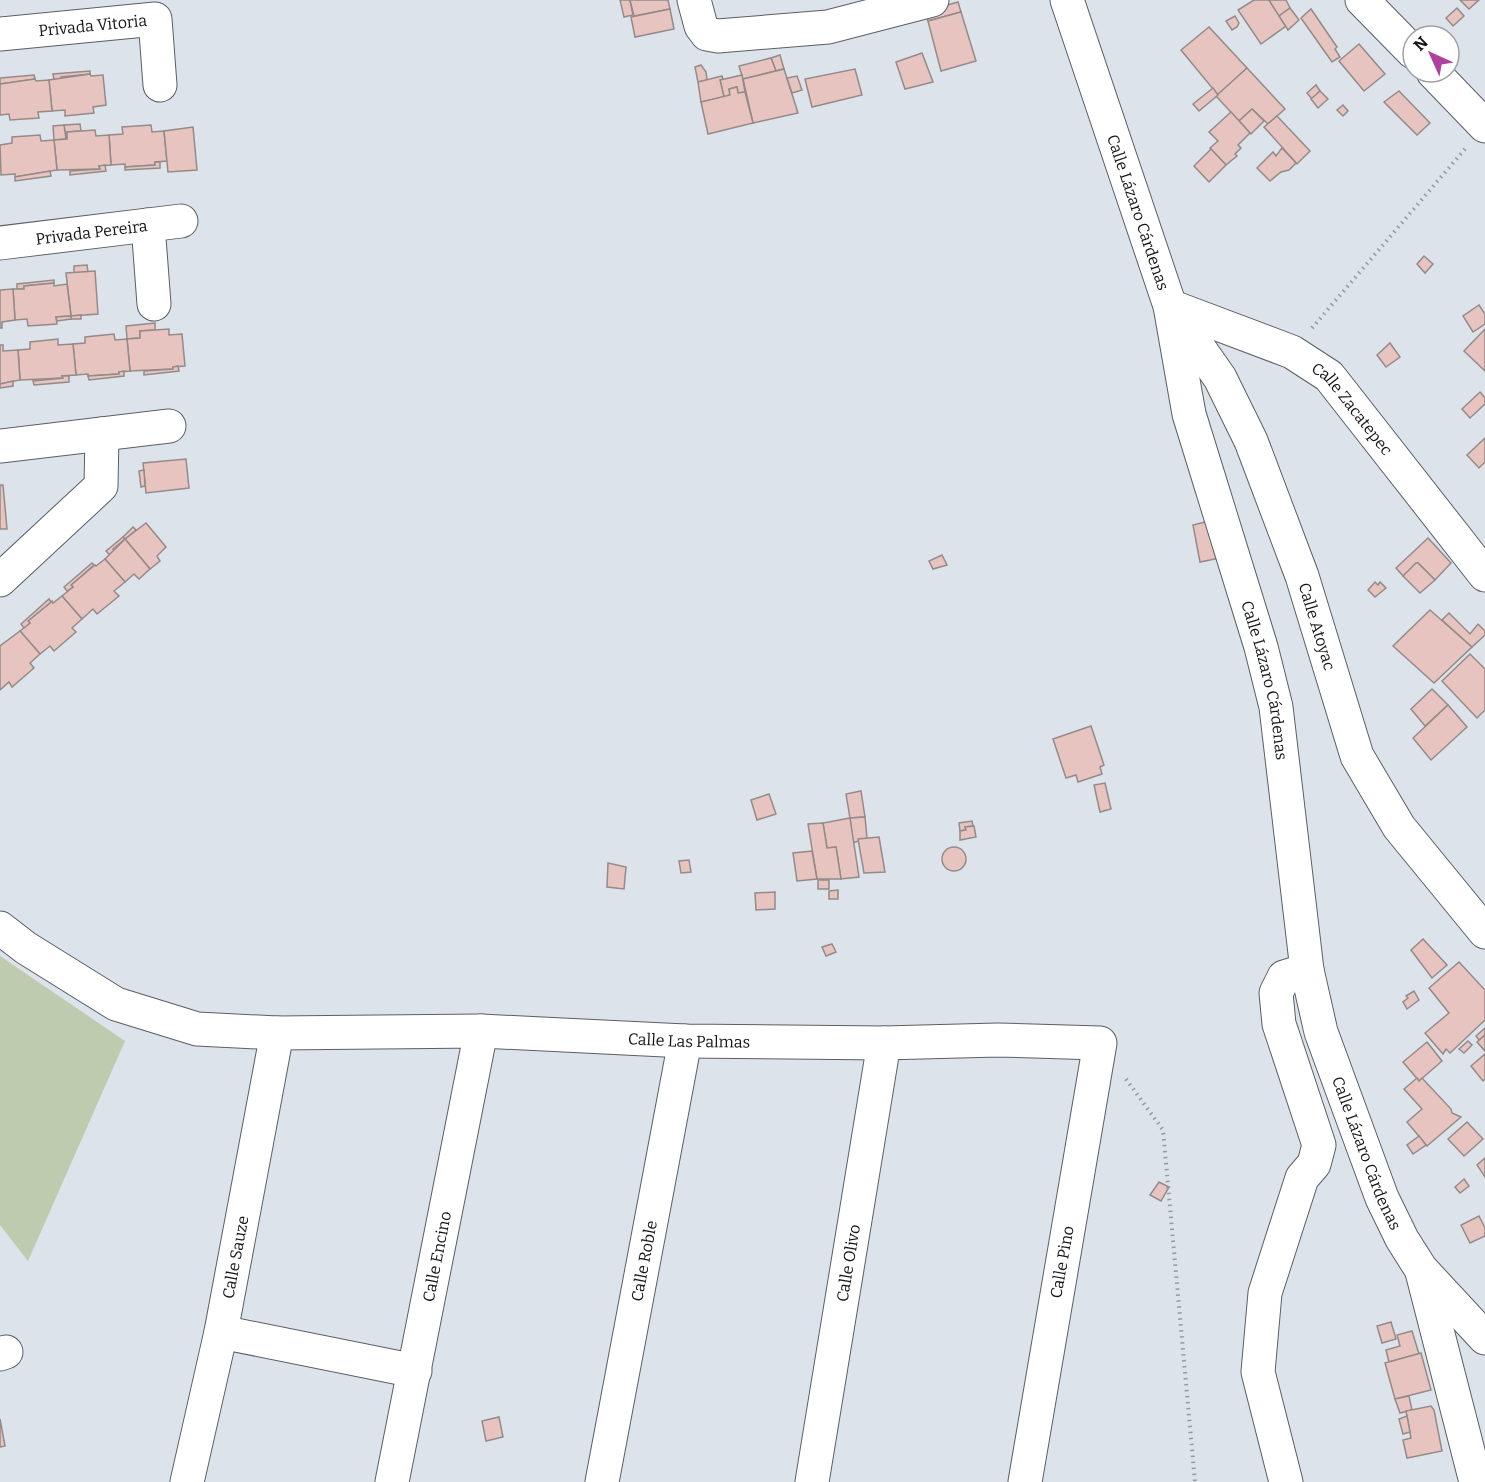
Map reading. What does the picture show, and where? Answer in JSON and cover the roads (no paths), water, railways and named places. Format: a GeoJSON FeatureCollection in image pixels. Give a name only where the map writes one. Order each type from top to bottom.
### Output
{"type":"FeatureCollection","features":[{"type":"Feature","properties":{"kind":"street"},"geometry":{"type":"LineString","coordinates":[[694,0],[700,26],[707,34],[718,36],[828,27],[932,0]]}},
{"type":"Feature","properties":{"kind":"street","name":"Calle Lázaro Cárdenas"},"geometry":{"type":"LineString","coordinates":[[1067,0],[1170,306],[1189,414],[1262,647],[1276,707],[1307,970],[1321,1032],[1382,1198],[1402,1239],[1421,1269],[1485,1338]]}},
{"type":"Feature","properties":{"kind":"street"},"geometry":{"type":"LineString","coordinates":[[1362,0],[1401,40]]}},
{"type":"Feature","properties":{"kind":"street","name":"Privada Vitoria"},"geometry":{"type":"LineString","coordinates":[[0,34],[155,19],[160,85]]}},
{"type":"Feature","properties":{"kind":"street"},"geometry":{"type":"LineString","coordinates":[[1444,84],[1485,125]]}},
{"type":"Feature","properties":{"kind":"street","name":"Privada Pereira"},"geometry":{"type":"LineString","coordinates":[[0,243],[181,221]]}},
{"type":"Feature","properties":{"kind":"street"},"geometry":{"type":"LineString","coordinates":[[148,225],[154,304]]}},
{"type":"Feature","properties":{"kind":"street","name":"Calle Zacatepec"},"geometry":{"type":"LineString","coordinates":[[1170,306],[1292,352],[1329,376],[1485,575]]}},
{"type":"Feature","properties":{"kind":"street","name":"Calle Atoyac"},"geometry":{"type":"LineString","coordinates":[[1170,306],[1220,378],[1251,441],[1302,576],[1357,756],[1399,827],[1485,933]]}},
{"type":"Feature","properties":{"kind":"street"},"geometry":{"type":"LineString","coordinates":[[0,446],[169,426]]}},
{"type":"Feature","properties":{"kind":"street"},"geometry":{"type":"LineString","coordinates":[[0,580],[101,486],[102,434]]}},
{"type":"Feature","properties":{"kind":"street","name":"Calle Las Palmas"},"geometry":{"type":"LineString","coordinates":[[0,928],[26,948],[116,1004],[196,1029],[277,1033],[481,1032],[686,1041],[884,1043],[998,1040],[1100,1043]]}},
{"type":"Feature","properties":{"kind":"street"},"geometry":{"type":"LineString","coordinates":[[1286,1482],[1258,1372],[1265,1293],[1302,1178],[1314,1164],[1319,1145],[1279,1024],[1276,993],[1284,977],[1307,970]]}},
{"type":"Feature","properties":{"kind":"street","name":"Calle Encino"},"geometry":{"type":"LineString","coordinates":[[392,1482],[481,1032]]}},
{"type":"Feature","properties":{"kind":"street","name":"Calle Sauze"},"geometry":{"type":"LineString","coordinates":[[187,1482],[221,1332],[277,1033]]}},
{"type":"Feature","properties":{"kind":"street","name":"Calle Roble"},"geometry":{"type":"LineString","coordinates":[[602,1482],[686,1041]]}},
{"type":"Feature","properties":{"kind":"street","name":"Calle Olivo"},"geometry":{"type":"LineString","coordinates":[[812,1482],[884,1043]]}},
{"type":"Feature","properties":{"kind":"street","name":"Calle Pino"},"geometry":{"type":"LineString","coordinates":[[1025,1482],[1100,1043]]}},
{"type":"Feature","properties":{"kind":"street"},"geometry":{"type":"LineString","coordinates":[[1421,1269],[1476,1482]]}},
{"type":"Feature","properties":{"kind":"street"},"geometry":{"type":"LineString","coordinates":[[221,1332],[415,1371]]}}]}
